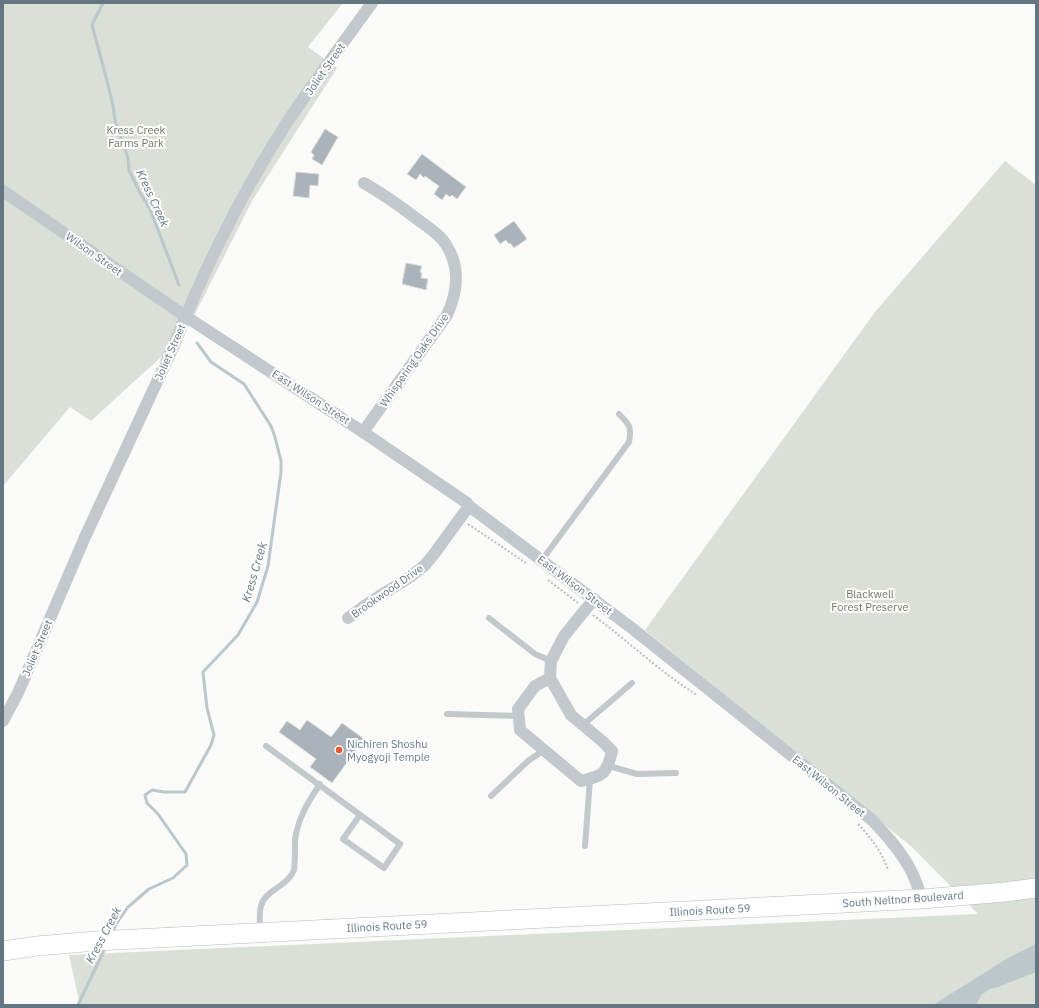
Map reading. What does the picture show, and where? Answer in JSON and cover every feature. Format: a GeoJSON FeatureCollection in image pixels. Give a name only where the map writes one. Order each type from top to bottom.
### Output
{"type":"FeatureCollection","features":[{"type":"Feature","properties":{"kind":"main road","name":"South Neltnor Boulevard"},"geometry":{"type":"LineString","coordinates":[[771,907],[922,899],[1036,888]]}},
{"type":"Feature","properties":{"kind":"main road","name":"Illinois Route 59"},"geometry":{"type":"LineString","coordinates":[[3,951],[37,946],[124,939],[771,907]]}},
{"type":"Feature","properties":{"kind":"street","name":"Joliet Street"},"geometry":{"type":"LineString","coordinates":[[3,721],[18,693],[85,537],[174,345],[185,316],[242,200],[272,148],[317,78],[372,3]]}},
{"type":"Feature","properties":{"kind":"street","name":"Whispering Oaks Drive"},"geometry":{"type":"LineString","coordinates":[[363,432],[447,315],[455,297],[456,279],[456,270],[452,256],[445,242],[437,234],[395,202],[364,182]]}},
{"type":"Feature","properties":{"kind":"street","name":"Wilson Street"},"geometry":{"type":"LineString","coordinates":[[3,191],[185,316]]}},
{"type":"Feature","properties":{"kind":"street","name":"East Wilson Street"},"geometry":{"type":"LineString","coordinates":[[185,316],[363,432],[467,503],[644,638],[872,820],[887,836],[910,868],[922,899]]}},
{"type":"Feature","properties":{"kind":"street","name":"Brookwood Drive"},"geometry":{"type":"LineString","coordinates":[[348,618],[419,570],[434,554],[469,506]]}},
{"type":"Feature","properties":{"kind":"street"},"geometry":{"type":"LineString","coordinates":[[550,678],[535,686],[518,709],[520,730],[581,781],[598,777],[609,766],[612,751],[571,715],[550,678],[552,661],[564,636],[594,599]]}},
{"type":"Feature","properties":{"kind":"lane"},"geometry":{"type":"LineString","coordinates":[[542,560],[629,442],[631,433],[629,423],[619,414]]}},
{"type":"Feature","properties":{"kind":"lane"},"geometry":{"type":"LineString","coordinates":[[489,618],[535,654],[552,661]]}},
{"type":"Feature","properties":{"kind":"lane"},"geometry":{"type":"LineString","coordinates":[[583,725],[632,683]]}},
{"type":"Feature","properties":{"kind":"lane"},"geometry":{"type":"LineString","coordinates":[[447,714],[518,716]]}},
{"type":"Feature","properties":{"kind":"lane"},"geometry":{"type":"LineString","coordinates":[[266,746],[320,784],[400,844],[384,868],[343,839],[360,815]]}},
{"type":"Feature","properties":{"kind":"lane"},"geometry":{"type":"LineString","coordinates":[[490,796],[528,761],[544,750]]}},
{"type":"Feature","properties":{"kind":"lane"},"geometry":{"type":"LineString","coordinates":[[609,766],[637,774],[676,773]]}},
{"type":"Feature","properties":{"kind":"lane"},"geometry":{"type":"LineString","coordinates":[[585,846],[590,779]]}},
{"type":"Feature","properties":{"kind":"lane"},"geometry":{"type":"LineString","coordinates":[[260,932],[261,905],[265,897],[287,881],[294,870],[298,825],[308,802],[320,784]]}},
{"type":"Feature","properties":{"kind":"path"},"geometry":{"type":"LineString","coordinates":[[466,522],[527,564]]}},
{"type":"Feature","properties":{"kind":"path"},"geometry":{"type":"LineString","coordinates":[[544,577],[580,605]]}},
{"type":"Feature","properties":{"kind":"path"},"geometry":{"type":"LineString","coordinates":[[590,613],[630,643],[658,668],[698,696]]}},
{"type":"Feature","properties":{"kind":"path"},"geometry":{"type":"LineString","coordinates":[[856,822],[876,845],[888,870]]}},
{"type":"Feature","properties":{"kind":"green space","name":"Kress Creek Farms Park"},"geometry":{"type":"Polygon","coordinates":[[[3,3],[343,3],[308,47],[337,68],[253,199],[195,314],[174,345],[91,421],[70,407],[3,486],[3,3]]]}},
{"type":"Feature","properties":{"kind":"green space","name":"Blackwell Forest Preserve"},"geometry":{"type":"Polygon","coordinates":[[[1005,161],[1036,185],[1036,1005],[80,1005],[69,955],[978,914],[912,847],[645,630],[875,312],[1005,161]]]}},
{"type":"Feature","properties":{"kind":"shaded area"},"geometry":{"type":"Polygon","coordinates":[[[1036,944],[1036,972],[990,989],[981,995],[976,1005],[933,1005],[1008,958],[1036,944]]]}},
{"type":"Feature","properties":{"kind":"building"},"geometry":{"type":"Polygon","coordinates":[[[325,129],[338,137],[322,165],[312,159],[314,155],[311,152],[325,129]]]}},
{"type":"Feature","properties":{"kind":"building"},"geometry":{"type":"Polygon","coordinates":[[[422,154],[466,187],[457,199],[452,195],[450,197],[446,194],[442,200],[434,194],[439,186],[425,176],[424,178],[420,174],[416,180],[407,174],[422,154]]]}},
{"type":"Feature","properties":{"kind":"building"},"geometry":{"type":"Polygon","coordinates":[[[296,172],[319,174],[318,186],[310,185],[309,198],[293,196],[296,172]]]}},
{"type":"Feature","properties":{"kind":"building"},"geometry":{"type":"Polygon","coordinates":[[[514,221],[527,239],[514,248],[506,240],[500,244],[494,235],[514,221]]]}},
{"type":"Feature","properties":{"kind":"building"},"geometry":{"type":"Polygon","coordinates":[[[406,263],[422,266],[420,272],[422,273],[421,278],[428,279],[426,290],[402,284],[406,263]]]}},
{"type":"Feature","properties":{"kind":"building"},"geometry":{"type":"Polygon","coordinates":[[[307,720],[331,737],[342,723],[364,739],[332,783],[310,767],[316,759],[279,732],[287,721],[300,730],[307,720]]]}},
{"type":"Feature","properties":{"kind":"waterway","name":"Kress Creek"},"geometry":{"type":"LineString","coordinates":[[103,3],[92,25],[113,105],[115,121],[128,158],[129,170],[150,209],[179,285]]}},
{"type":"Feature","properties":{"kind":"waterway","name":"Kress Creek"},"geometry":{"type":"LineString","coordinates":[[112,934],[116,924],[128,907],[149,889],[173,878],[187,865],[186,854],[158,814],[147,803],[145,795],[152,790],[164,792],[185,792],[211,745],[214,735],[207,708],[203,672],[238,635],[257,602],[268,566],[281,472],[281,461],[275,437],[271,426],[244,384],[211,362],[197,343]]}},
{"type":"Feature","properties":{"kind":"waterway","name":"Kress Creek"},"geometry":{"type":"LineString","coordinates":[[78,1005],[105,948]]}},
{"type":"Feature","properties":{"kind":"place","name":"Nichiren Shoshu Myogyoji Temple"},"geometry":{"type":"Point","coordinates":[339,750]}}]}
